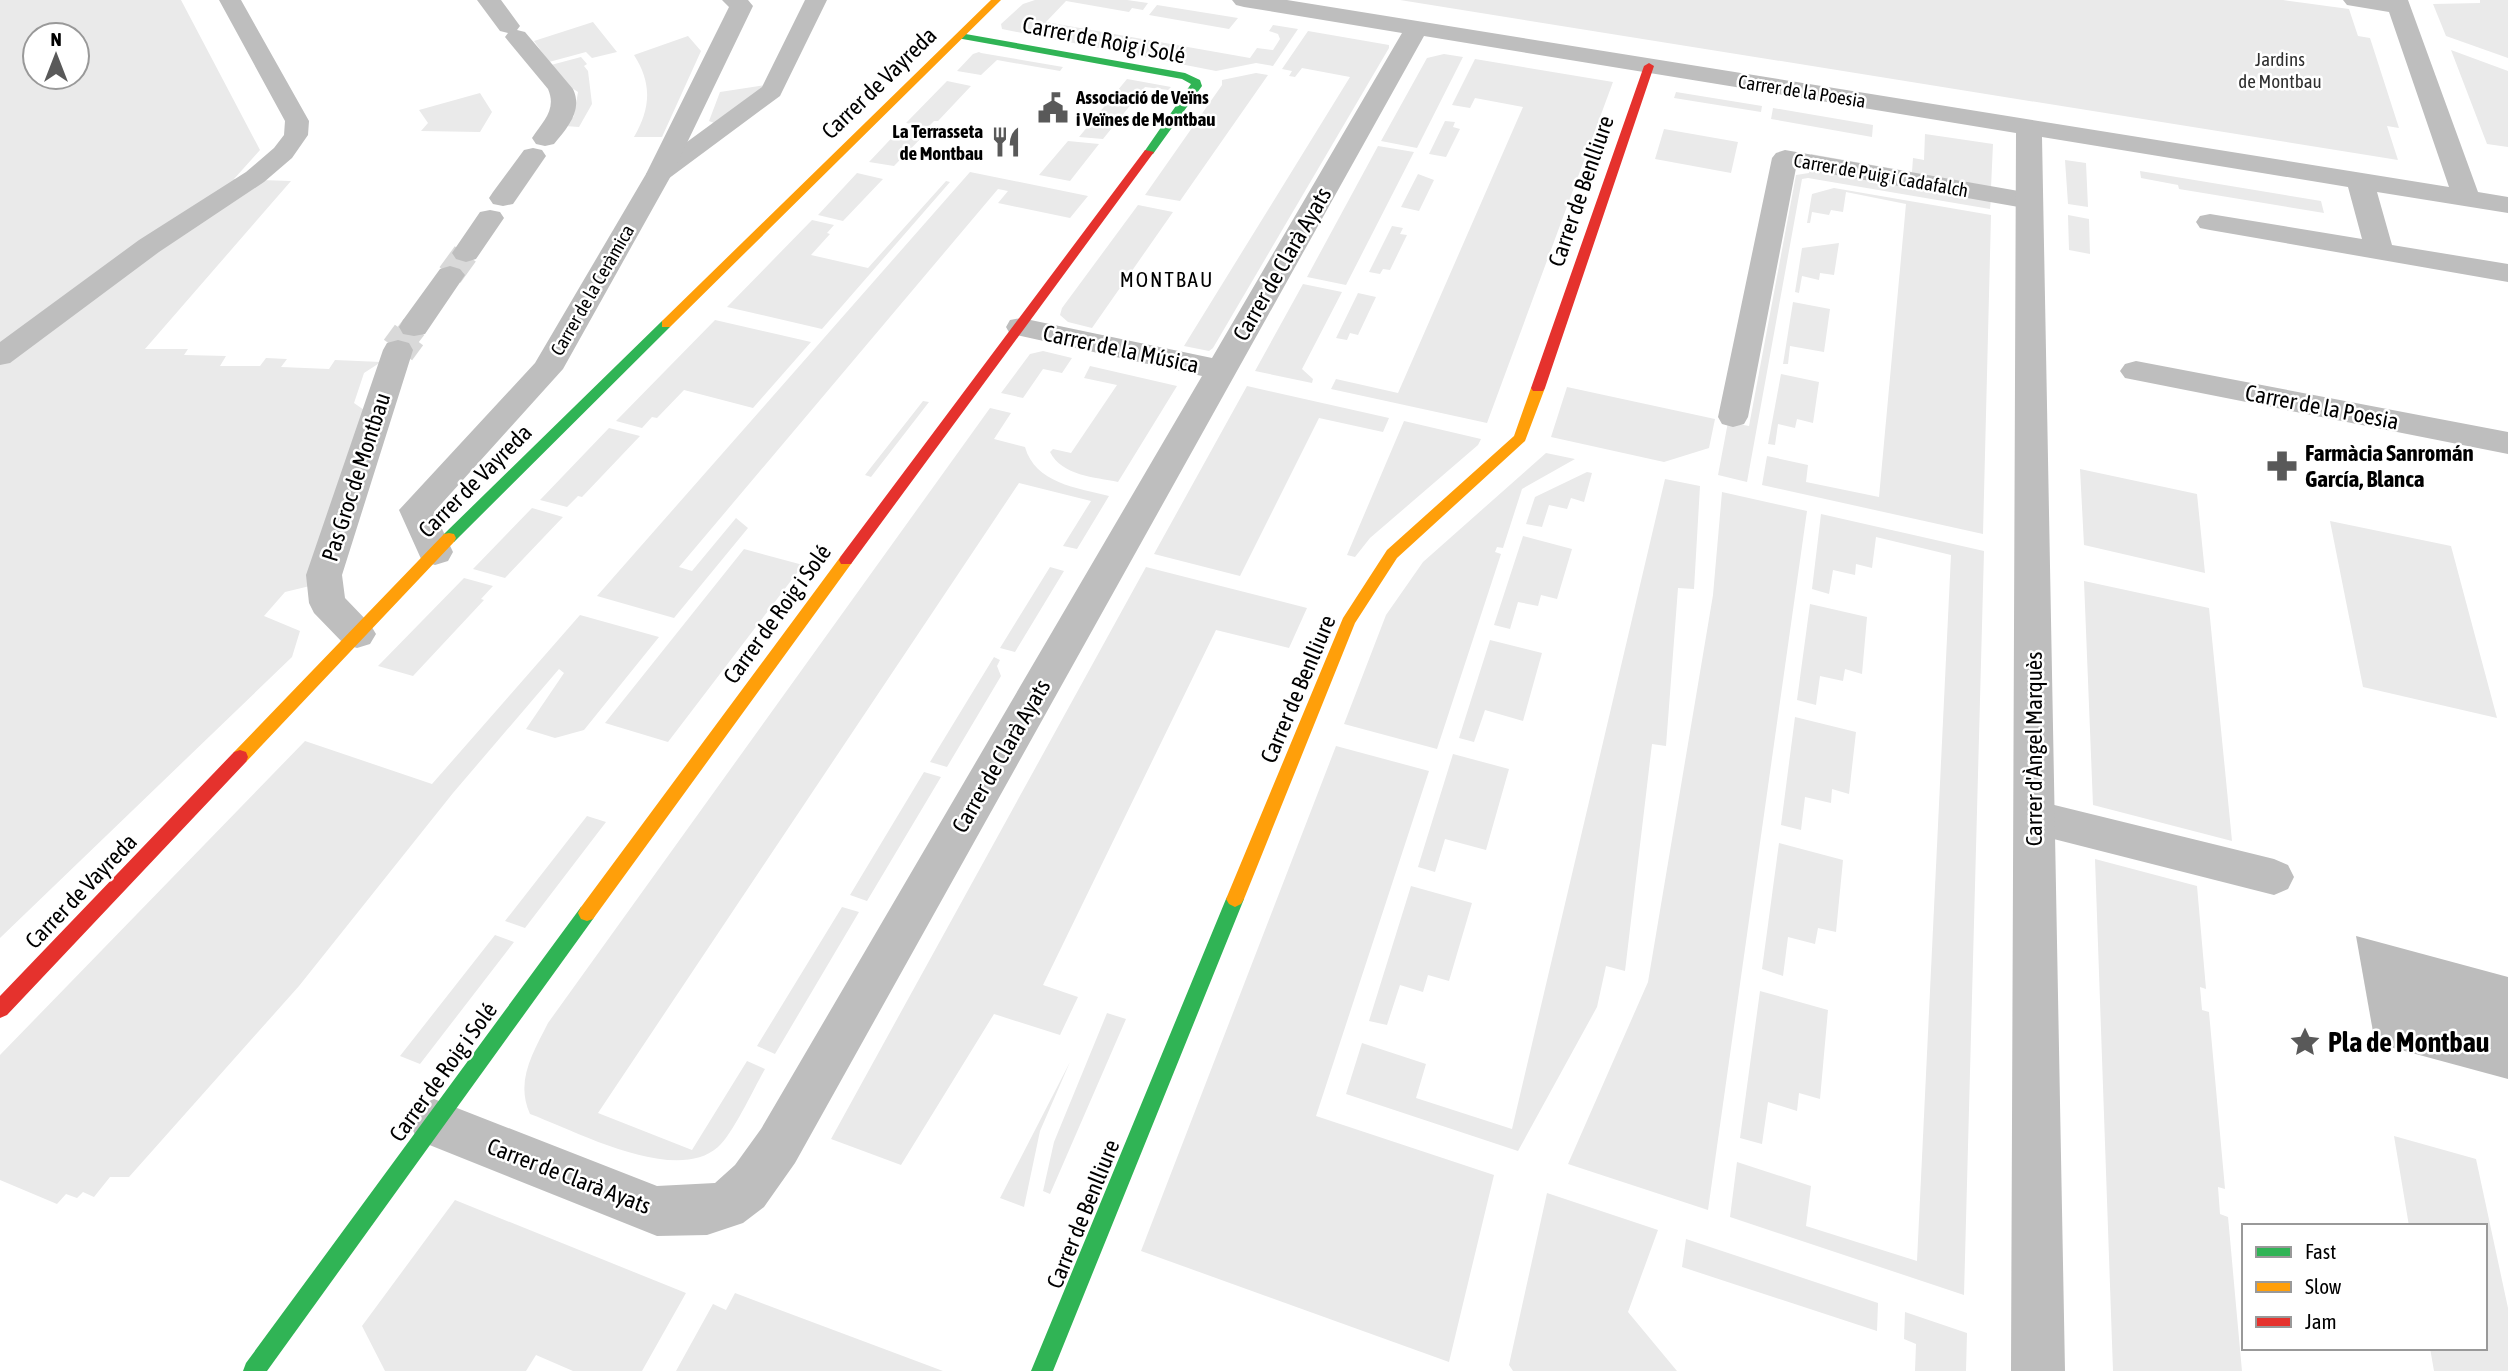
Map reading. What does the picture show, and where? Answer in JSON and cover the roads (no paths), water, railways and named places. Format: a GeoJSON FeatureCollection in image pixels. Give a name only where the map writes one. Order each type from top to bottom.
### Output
{"type":"FeatureCollection","features":[{"type":"Feature","properties":{"kind":"street","name":"Pas Groc de Montbau"},"geometry":{"type":"LineString","coordinates":[[357,634],[327,603],[324,575],[406,339],[561,116],[566,102],[562,90],[489,0]]}},
{"type":"Feature","properties":{"kind":"street","name":"Carrer de la Ceràmica"},"geometry":{"type":"LineString","coordinates":[[435,552],[416,510],[547,369],[659,174],[741,6],[734,0]]}},
{"type":"Feature","properties":{"kind":"street","name":"Carrer de Vayreda"},"geometry":{"type":"LineString","coordinates":[[0,1009],[435,552],[996,0]]}},
{"type":"Feature","properties":{"kind":"street","name":"Carrer de la Poesia"},"geometry":{"type":"LineString","coordinates":[[1244,0],[2508,205]]}},
{"type":"Feature","properties":{"kind":"street"},"geometry":{"type":"LineString","coordinates":[[2355,0],[2397,4],[2467,199]]}},
{"type":"Feature","properties":{"kind":"street","name":"Carrer de Clarà Ayats"},"geometry":{"type":"LineString","coordinates":[[434,1123],[657,1211],[696,1211],[732,1203],[757,1176],[778,1146],[1417,28]]}},
{"type":"Feature","properties":{"kind":"street","name":"Carrer de Roig i Solé"},"geometry":{"type":"LineString","coordinates":[[254,1371],[791,632],[1021,327],[1195,90],[1196,82],[1185,76],[960,36]]}},
{"type":"Feature","properties":{"kind":"street","name":"Carrer de Benlliure"},"geometry":{"type":"LineString","coordinates":[[1042,1371],[1348,622],[1392,554],[1520,438],[1649,66]]}},
{"type":"Feature","properties":{"kind":"street","name":"Carrer d'Àngel Marquès"},"geometry":{"type":"LineString","coordinates":[[2029,128],[2038,1371]]}},
{"type":"Feature","properties":{"kind":"street"},"geometry":{"type":"LineString","coordinates":[[2360,181],[2380,251]]}},
{"type":"Feature","properties":{"kind":"street"},"geometry":{"type":"LineString","coordinates":[[2210,222],[2508,273]]}},
{"type":"Feature","properties":{"kind":"street","name":"Carrer de la Música"},"geometry":{"type":"LineString","coordinates":[[1021,327],[1221,370]]}},
{"type":"Feature","properties":{"kind":"street","name":"Carrer de la Poesia"},"geometry":{"type":"LineString","coordinates":[[2136,371],[2508,443]]}},
{"type":"Feature","properties":{"kind":"lane"},"geometry":{"type":"LineString","coordinates":[[0,356],[149,246],[256,177],[283,153],[296,135],[298,121],[230,0]]}},
{"type":"Feature","properties":{"kind":"lane"},"geometry":{"type":"LineString","coordinates":[[659,174],[772,91],[816,0]]}},
{"type":"Feature","properties":{"kind":"lane","name":"Carrer de Puig i Cadafalch"},"geometry":{"type":"LineString","coordinates":[[1733,417],[1785,158],[2030,201]]}},
{"type":"Feature","properties":{"kind":"lane"},"geometry":{"type":"LineString","coordinates":[[2034,817],[2274,877]]}},
{"type":"Feature","properties":{"kind":"tunnel"},"geometry":{"type":"LineString","coordinates":[[450,275],[466,253]]}},
{"type":"Feature","properties":{"kind":"tunnel"},"geometry":{"type":"LineString","coordinates":[[407,336],[414,327]]}},
{"type":"Feature","properties":{"kind":"tunnel"},"geometry":{"type":"LineString","coordinates":[[398,350],[409,335]]}},
{"type":"Feature","properties":{"kind":"place","name":"Associació de Veïns i Veïnes de Montbau"},"geometry":{"type":"Point","coordinates":[1053,108]}},
{"type":"Feature","properties":{"kind":"place","name":"La Terrasseta de Montbau"},"geometry":{"type":"Point","coordinates":[1006,142]}},
{"type":"Feature","properties":{"kind":"place","name":"Farmàcia Sanromán García, Blanca"},"geometry":{"type":"Point","coordinates":[2282,466]}},
{"type":"Feature","properties":{"kind":"place","name":"Pla de Montbau"},"geometry":{"type":"Point","coordinates":[2305,1042]}},
{"type":"Feature","properties":{"kind":"district","name":"MONTBAU"},"geometry":{"type":"Point","coordinates":[1167,279]}},
{"type":"Feature","properties":{"kind":"park label","name":"Jardins de Montbau"},"geometry":{"type":"Point","coordinates":[2280,70]}}]}
